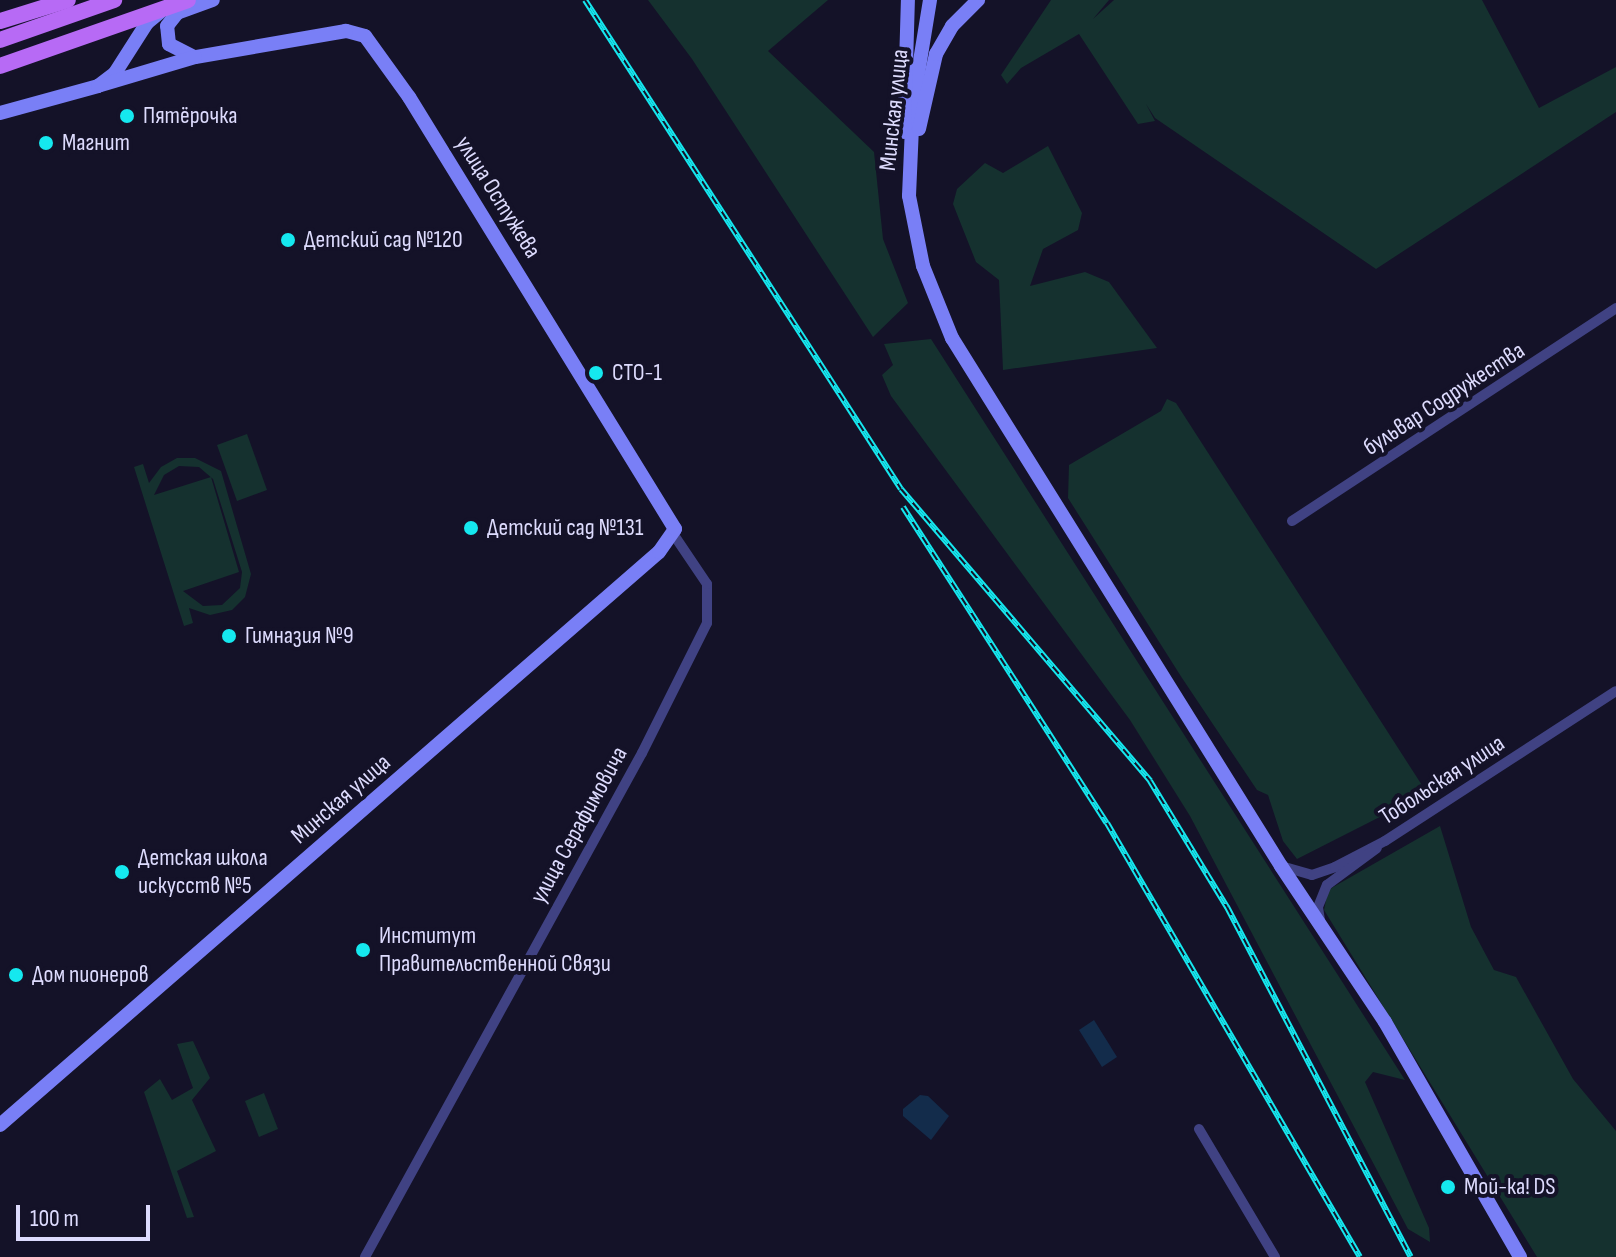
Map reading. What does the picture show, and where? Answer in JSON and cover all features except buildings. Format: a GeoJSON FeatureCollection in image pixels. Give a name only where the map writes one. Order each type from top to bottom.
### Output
{"type":"FeatureCollection","features":[{"type":"Feature","properties":{"kind":"main road"},"geometry":{"type":"LineString","coordinates":[[0,21],[68,0]]}},
{"type":"Feature","properties":{"kind":"main road"},"geometry":{"type":"LineString","coordinates":[[0,40],[114,0]]}},
{"type":"Feature","properties":{"kind":"main road"},"geometry":{"type":"LineString","coordinates":[[0,66],[182,2]]}},
{"type":"Feature","properties":{"kind":"street"},"geometry":{"type":"LineString","coordinates":[[195,57],[169,44],[167,26],[177,13],[213,0]]}},
{"type":"Feature","properties":{"kind":"street"},"geometry":{"type":"LineString","coordinates":[[908,0],[910,37],[902,92],[908,180]]}},
{"type":"Feature","properties":{"kind":"street","name":"Минская улица"},"geometry":{"type":"LineString","coordinates":[[930,0],[913,104],[908,180],[913,226],[952,338],[1281,866],[1451,1129],[1520,1257]]}},
{"type":"Feature","properties":{"kind":"street"},"geometry":{"type":"LineString","coordinates":[[908,180],[936,54],[952,26],[978,0]]}},
{"type":"Feature","properties":{"kind":"street"},"geometry":{"type":"LineString","coordinates":[[0,113],[98,86],[127,59],[151,18],[182,2]]}},
{"type":"Feature","properties":{"kind":"street","name":"улица Остужева"},"geometry":{"type":"LineString","coordinates":[[98,86],[195,57],[346,31],[371,41],[669,516],[674,535]]}},
{"type":"Feature","properties":{"kind":"street","name":"бульвар Содружества"},"geometry":{"type":"LineString","coordinates":[[1292,521],[1616,308]]}},
{"type":"Feature","properties":{"kind":"street","name":"Минская улица"},"geometry":{"type":"LineString","coordinates":[[0,1125],[674,535]]}},
{"type":"Feature","properties":{"kind":"street","name":"улица Серафимовича"},"geometry":{"type":"LineString","coordinates":[[365,1257],[642,753],[707,623],[707,584],[674,535]]}},
{"type":"Feature","properties":{"kind":"street","name":"Тобольская улица"},"geometry":{"type":"LineString","coordinates":[[1281,866],[1320,874],[1385,841],[1616,691]]}},
{"type":"Feature","properties":{"kind":"street"},"geometry":{"type":"LineString","coordinates":[[1323,930],[1318,907],[1327,885],[1385,841]]}},
{"type":"Feature","properties":{"kind":"street"},"geometry":{"type":"LineString","coordinates":[[1199,1129],[1275,1257]]}},
{"type":"Feature","properties":{"kind":"green space"},"geometry":{"type":"Polygon","coordinates":[[[648,0],[828,0],[768,51],[874,152],[883,239],[908,303],[873,337],[692,59],[648,0]]]}},
{"type":"Feature","properties":{"kind":"green space"},"geometry":{"type":"Polygon","coordinates":[[[1051,0],[1109,0],[1093,19],[1114,0],[1482,0],[1539,108],[1616,67],[1616,112],[1376,269],[1155,118],[1146,104],[1155,121],[1138,124],[1079,34],[1021,68],[1007,84],[1001,75],[1051,0]]]}},
{"type":"Feature","properties":{"kind":"green space"},"geometry":{"type":"Polygon","coordinates":[[[1048,146],[1082,213],[1078,230],[1043,249],[1030,286],[1085,272],[1109,282],[1157,348],[1003,370],[999,280],[976,262],[953,204],[957,189],[985,163],[1003,173],[1048,146]]]}},
{"type":"Feature","properties":{"kind":"green space"},"geometry":{"type":"Polygon","coordinates":[[[931,339],[1405,1080],[1373,1072],[1365,1082],[1429,1228],[1430,1242],[1408,1229],[1190,816],[1130,720],[891,396],[882,375],[893,365],[884,344],[931,339]]]}},
{"type":"Feature","properties":{"kind":"green space"},"geometry":{"type":"Polygon","coordinates":[[[1167,399],[1176,403],[1427,793],[1297,859],[1283,841],[1268,795],[1257,790],[1068,498],[1069,465],[1161,411],[1167,399]]]}},
{"type":"Feature","properties":{"kind":"green space"},"geometry":{"type":"Polygon","coordinates":[[[247,434],[267,490],[237,501],[217,445],[247,434]]]}},
{"type":"Feature","properties":{"kind":"green space"},"geometry":{"type":"Polygon","coordinates":[[[177,458],[195,458],[221,471],[251,574],[245,597],[232,610],[210,615],[189,608],[193,623],[184,626],[134,467],[143,464],[149,483],[161,467],[177,458]],[[179,466],[164,475],[154,495],[211,477],[199,467],[179,466]],[[211,477],[239,572],[183,591],[203,606],[222,605],[240,588],[242,572],[211,477]]]}},
{"type":"Feature","properties":{"kind":"green space"},"geometry":{"type":"Polygon","coordinates":[[[1440,826],[1471,927],[1494,970],[1516,977],[1573,1079],[1616,1131],[1616,1257],[1537,1257],[1324,910],[1328,890],[1440,826]]]}},
{"type":"Feature","properties":{"kind":"green space"},"geometry":{"type":"Polygon","coordinates":[[[193,1041],[210,1078],[192,1100],[216,1151],[177,1171],[194,1217],[187,1218],[144,1092],[160,1079],[172,1100],[193,1088],[177,1044],[193,1041]]]}},
{"type":"Feature","properties":{"kind":"green space"},"geometry":{"type":"Polygon","coordinates":[[[264,1093],[278,1129],[259,1137],[245,1101],[264,1093]]]}},
{"type":"Feature","properties":{"kind":"water"},"geometry":{"type":"Polygon","coordinates":[[[1094,1020],[1117,1057],[1102,1067],[1079,1030],[1094,1020]]]}},
{"type":"Feature","properties":{"kind":"water"},"geometry":{"type":"Polygon","coordinates":[[[920,1095],[928,1096],[949,1116],[931,1140],[903,1116],[903,1109],[920,1095]]]}},
{"type":"Feature","properties":{"kind":"railway"},"geometry":{"type":"LineString","coordinates":[[585,0],[901,489],[1150,781],[1227,907],[1411,1257]]}},
{"type":"Feature","properties":{"kind":"railway"},"geometry":{"type":"LineString","coordinates":[[903,507],[1107,823],[1360,1257]]}},
{"type":"Feature","properties":{"kind":"place","name":"Пятёрочка"},"geometry":{"type":"Point","coordinates":[127,116]}},
{"type":"Feature","properties":{"kind":"place","name":"Магнит"},"geometry":{"type":"Point","coordinates":[46,143]}},
{"type":"Feature","properties":{"kind":"place","name":"Детский сад №120"},"geometry":{"type":"Point","coordinates":[288,240]}},
{"type":"Feature","properties":{"kind":"place","name":"СТО-1"},"geometry":{"type":"Point","coordinates":[596,373]}},
{"type":"Feature","properties":{"kind":"place","name":"Детский сад №131"},"geometry":{"type":"Point","coordinates":[471,528]}},
{"type":"Feature","properties":{"kind":"place","name":"Гимназия №9"},"geometry":{"type":"Point","coordinates":[229,636]}},
{"type":"Feature","properties":{"kind":"place","name":"Детская школа искусств №5"},"geometry":{"type":"Point","coordinates":[122,872]}},
{"type":"Feature","properties":{"kind":"place","name":"Институт Правительственной Связи"},"geometry":{"type":"Point","coordinates":[363,950]}},
{"type":"Feature","properties":{"kind":"place","name":"Дом пионеров"},"geometry":{"type":"Point","coordinates":[16,975]}},
{"type":"Feature","properties":{"kind":"place","name":"Мой-ка! DS"},"geometry":{"type":"Point","coordinates":[1448,1187]}}]}
